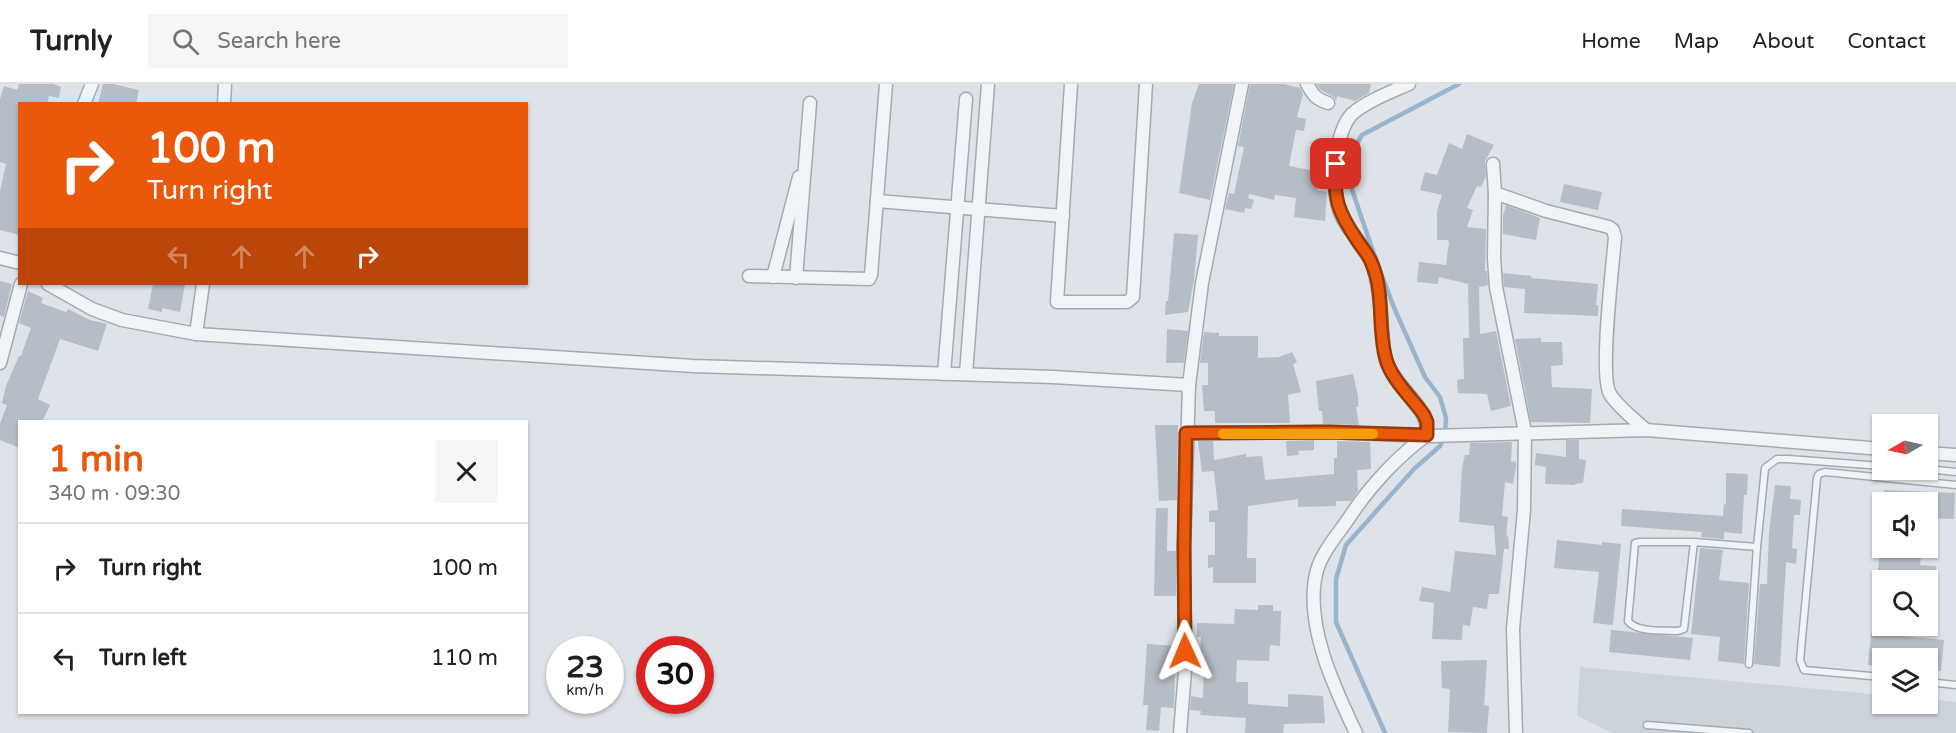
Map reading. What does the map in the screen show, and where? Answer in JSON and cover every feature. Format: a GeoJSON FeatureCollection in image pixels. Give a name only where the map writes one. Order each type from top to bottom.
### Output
{"type":"FeatureCollection","features":[{"type":"Feature","properties":{"kind":"street"},"geometry":{"type":"LineString","coordinates":[[85,102],[92,84]]}},
{"type":"Feature","properties":{"kind":"street"},"geometry":{"type":"LineString","coordinates":[[224,102],[225,84]]}},
{"type":"Feature","properties":{"kind":"street"},"geometry":{"type":"LineString","coordinates":[[749,276],[869,279],[886,84]]}},
{"type":"Feature","properties":{"kind":"street"},"geometry":{"type":"LineString","coordinates":[[966,374],[988,84]]}},
{"type":"Feature","properties":{"kind":"street"},"geometry":{"type":"LineString","coordinates":[[1071,84],[1058,302],[1127,302],[1133,297],[1146,84]]}},
{"type":"Feature","properties":{"kind":"street"},"geometry":{"type":"LineString","coordinates":[[1180,733],[1185,671],[1184,549],[1189,385],[1202,283],[1242,84]]}},
{"type":"Feature","properties":{"kind":"street"},"geometry":{"type":"LineString","coordinates":[[1307,84],[1318,100],[1328,103]]}},
{"type":"Feature","properties":{"kind":"street"},"geometry":{"type":"LineString","coordinates":[[1409,84],[1350,116],[1337,151],[1334,192],[1342,218],[1372,263],[1378,285],[1386,360],[1392,372],[1424,415],[1430,435]]}},
{"type":"Feature","properties":{"kind":"street"},"geometry":{"type":"LineString","coordinates":[[944,374],[966,99]]}},
{"type":"Feature","properties":{"kind":"street"},"geometry":{"type":"LineString","coordinates":[[796,278],[810,103]]}},
{"type":"Feature","properties":{"kind":"street"},"geometry":{"type":"LineString","coordinates":[[773,277],[807,146]]}},
{"type":"Feature","properties":{"kind":"street"},"geometry":{"type":"LineString","coordinates":[[1493,164],[1496,193],[1494,258],[1496,287],[1524,432],[1524,510],[1513,628],[1516,733]]}},
{"type":"Feature","properties":{"kind":"street"},"geometry":{"type":"LineString","coordinates":[[1496,193],[1546,211],[1613,230],[1615,237],[1606,383],[1616,402],[1646,430]]}},
{"type":"Feature","properties":{"kind":"street"},"geometry":{"type":"LineString","coordinates":[[877,201],[1063,216]]}},
{"type":"Feature","properties":{"kind":"street"},"geometry":{"type":"LineString","coordinates":[[0,258],[18,262]]}},
{"type":"Feature","properties":{"kind":"street"},"geometry":{"type":"LineString","coordinates":[[0,363],[21,285]]}},
{"type":"Feature","properties":{"kind":"street"},"geometry":{"type":"LineString","coordinates":[[50,285],[92,309],[122,320],[196,334],[693,366],[1053,377],[1189,385]]}},
{"type":"Feature","properties":{"kind":"street"},"geometry":{"type":"LineString","coordinates":[[196,334],[203,285]]}},
{"type":"Feature","properties":{"kind":"street"},"geometry":{"type":"LineString","coordinates":[[1186,433],[1328,432],[1461,435],[1646,430],[1872,448]]}},
{"type":"Feature","properties":{"kind":"street"},"geometry":{"type":"LineString","coordinates":[[1356,733],[1325,660],[1314,606],[1318,569],[1326,552],[1361,500],[1410,447],[1430,435]]}},
{"type":"Feature","properties":{"kind":"street"},"geometry":{"type":"LineString","coordinates":[[1938,454],[1956,455]]}},
{"type":"Feature","properties":{"kind":"lane"},"geometry":{"type":"LineString","coordinates":[[1749,664],[1765,468],[1777,459],[1872,465]]}},
{"type":"Feature","properties":{"kind":"lane"},"geometry":{"type":"LineString","coordinates":[[1938,471],[1956,472]]}},
{"type":"Feature","properties":{"kind":"lane"},"geometry":{"type":"LineString","coordinates":[[1872,676],[1804,670],[1801,664],[1817,478],[1819,474],[1825,472],[1956,485]]}},
{"type":"Feature","properties":{"kind":"lane"},"geometry":{"type":"LineString","coordinates":[[1694,542],[1684,629],[1678,631],[1638,628],[1630,625],[1628,621],[1635,543],[1694,542],[1757,547]]}},
{"type":"Feature","properties":{"kind":"lane"},"geometry":{"type":"LineString","coordinates":[[1938,683],[1956,685]]}},
{"type":"Feature","properties":{"kind":"lane"},"geometry":{"type":"LineString","coordinates":[[1647,725],[1749,733]]}},
{"type":"Feature","properties":{"kind":"shaded area"},"geometry":{"type":"Polygon","coordinates":[[[1580,667],[1872,694],[1872,714],[1938,714],[1938,700],[1956,702],[1956,733],[1612,733],[1577,716],[1580,667]]]}},
{"type":"Feature","properties":{"kind":"building"},"geometry":{"type":"Polygon","coordinates":[[[19,84],[53,84],[61,87],[59,98],[49,96],[48,102],[18,102],[18,234],[0,230],[0,191],[6,164],[0,162],[0,99],[4,86],[17,90],[19,84]]]}},
{"type":"Feature","properties":{"kind":"building"},"geometry":{"type":"Polygon","coordinates":[[[103,84],[139,90],[136,102],[98,102],[103,84]]]}},
{"type":"Feature","properties":{"kind":"building"},"geometry":{"type":"Polygon","coordinates":[[[1199,84],[1234,84],[1210,200],[1179,193],[1192,103],[1199,84]]]}},
{"type":"Feature","properties":{"kind":"building"},"geometry":{"type":"Polygon","coordinates":[[[1250,84],[1284,84],[1300,88],[1303,94],[1297,117],[1306,119],[1304,131],[1296,130],[1289,166],[1320,172],[1317,190],[1327,192],[1325,221],[1294,217],[1296,198],[1275,195],[1274,200],[1249,194],[1248,198],[1254,200],[1251,209],[1245,208],[1244,213],[1225,209],[1229,193],[1234,194],[1244,147],[1238,146],[1250,84]]]}},
{"type":"Feature","properties":{"kind":"building"},"geometry":{"type":"Polygon","coordinates":[[[1316,84],[1371,84],[1369,93],[1355,101],[1337,96],[1336,101],[1316,84]]]}},
{"type":"Feature","properties":{"kind":"building"},"geometry":{"type":"Polygon","coordinates":[[[1467,134],[1494,145],[1485,161],[1486,176],[1481,187],[1477,186],[1467,208],[1473,210],[1467,227],[1486,229],[1485,271],[1487,271],[1488,285],[1479,287],[1480,334],[1496,331],[1511,406],[1491,411],[1487,394],[1458,393],[1457,380],[1464,379],[1463,338],[1469,338],[1468,284],[1439,277],[1438,284],[1417,282],[1419,262],[1446,265],[1449,242],[1448,240],[1437,240],[1437,211],[1442,195],[1420,190],[1425,172],[1437,175],[1449,143],[1462,149],[1467,134]]]}},
{"type":"Feature","properties":{"kind":"building"},"geometry":{"type":"Polygon","coordinates":[[[1564,184],[1602,192],[1598,210],[1560,202],[1564,184]]]}},
{"type":"Feature","properties":{"kind":"building"},"geometry":{"type":"Polygon","coordinates":[[[1506,205],[1540,218],[1536,240],[1503,234],[1503,216],[1506,205]]]}},
{"type":"Feature","properties":{"kind":"building"},"geometry":{"type":"Polygon","coordinates":[[[1174,233],[1198,235],[1194,280],[1188,312],[1165,315],[1166,301],[1168,301],[1174,233]]]}},
{"type":"Feature","properties":{"kind":"building"},"geometry":{"type":"Polygon","coordinates":[[[1503,273],[1598,284],[1596,305],[1598,305],[1598,316],[1524,313],[1525,289],[1504,287],[1503,273]]]}},
{"type":"Feature","properties":{"kind":"building"},"geometry":{"type":"Polygon","coordinates":[[[0,281],[12,284],[4,317],[0,315],[0,281]]]}},
{"type":"Feature","properties":{"kind":"building"},"geometry":{"type":"Polygon","coordinates":[[[153,285],[185,285],[180,312],[162,308],[162,312],[148,309],[153,285]]]}},
{"type":"Feature","properties":{"kind":"building"},"geometry":{"type":"Polygon","coordinates":[[[28,291],[43,298],[41,303],[66,312],[68,309],[90,320],[107,324],[98,351],[60,339],[38,399],[50,405],[43,420],[18,420],[18,447],[0,440],[0,424],[7,405],[2,403],[6,386],[21,356],[31,328],[19,323],[28,291]]]}},
{"type":"Feature","properties":{"kind":"building"},"geometry":{"type":"Polygon","coordinates":[[[1167,329],[1188,331],[1184,363],[1166,363],[1167,329]]]}},
{"type":"Feature","properties":{"kind":"building"},"geometry":{"type":"Polygon","coordinates":[[[1204,332],[1219,333],[1219,336],[1258,336],[1258,358],[1279,357],[1292,352],[1297,362],[1293,364],[1301,392],[1288,395],[1290,423],[1215,423],[1215,411],[1204,411],[1202,385],[1208,385],[1208,363],[1200,363],[1204,332]]]}},
{"type":"Feature","properties":{"kind":"building"},"geometry":{"type":"Polygon","coordinates":[[[1541,338],[1541,342],[1562,342],[1563,365],[1551,366],[1552,387],[1592,389],[1590,423],[1531,422],[1515,339],[1541,338]]]}},
{"type":"Feature","properties":{"kind":"building"},"geometry":{"type":"Polygon","coordinates":[[[1353,374],[1358,396],[1358,407],[1356,407],[1359,425],[1323,424],[1322,411],[1319,411],[1316,381],[1353,374]]]}},
{"type":"Feature","properties":{"kind":"building"},"geometry":{"type":"Polygon","coordinates":[[[1155,425],[1178,425],[1177,500],[1159,501],[1155,425]]]}},
{"type":"Feature","properties":{"kind":"building"},"geometry":{"type":"Polygon","coordinates":[[[1314,440],[1314,450],[1298,451],[1299,455],[1287,456],[1286,441],[1314,440]]]}},
{"type":"Feature","properties":{"kind":"building"},"geometry":{"type":"Polygon","coordinates":[[[1566,440],[1579,440],[1579,459],[1586,460],[1583,483],[1545,484],[1546,467],[1535,465],[1536,453],[1566,457],[1566,440]]]}},
{"type":"Feature","properties":{"kind":"building"},"geometry":{"type":"Polygon","coordinates":[[[1198,441],[1213,441],[1214,460],[1246,454],[1246,457],[1262,456],[1265,480],[1334,474],[1337,441],[1370,442],[1371,469],[1357,470],[1358,491],[1351,501],[1336,501],[1336,506],[1298,507],[1298,499],[1248,506],[1247,558],[1256,558],[1256,583],[1213,583],[1213,567],[1208,568],[1208,555],[1215,555],[1215,522],[1209,522],[1209,511],[1218,510],[1214,471],[1202,472],[1198,441]]]}},
{"type":"Feature","properties":{"kind":"building"},"geometry":{"type":"Polygon","coordinates":[[[1512,442],[1511,461],[1516,462],[1516,467],[1513,484],[1505,482],[1502,516],[1508,517],[1506,536],[1508,535],[1509,549],[1504,549],[1499,594],[1489,594],[1487,609],[1473,607],[1470,626],[1463,625],[1462,640],[1432,639],[1434,603],[1419,601],[1422,587],[1450,592],[1455,551],[1496,555],[1494,526],[1459,522],[1462,468],[1465,455],[1469,455],[1470,443],[1512,442]]]}},
{"type":"Feature","properties":{"kind":"building"},"geometry":{"type":"Polygon","coordinates":[[[1726,473],[1748,474],[1747,495],[1744,495],[1742,534],[1724,532],[1724,539],[1701,537],[1702,532],[1621,526],[1622,509],[1723,516],[1724,504],[1726,504],[1726,473]]]}},
{"type":"Feature","properties":{"kind":"building"},"geometry":{"type":"Polygon","coordinates":[[[1775,485],[1791,486],[1790,499],[1801,500],[1800,515],[1794,515],[1792,548],[1797,549],[1796,564],[1786,562],[1780,667],[1754,664],[1760,584],[1767,584],[1769,532],[1775,485]]]}},
{"type":"Feature","properties":{"kind":"building"},"geometry":{"type":"Polygon","coordinates":[[[1884,490],[1931,492],[1884,492],[1884,490]]]}},
{"type":"Feature","properties":{"kind":"building"},"geometry":{"type":"Polygon","coordinates":[[[1938,492],[1955,493],[1954,519],[1938,518],[1938,492]]]}},
{"type":"Feature","properties":{"kind":"building"},"geometry":{"type":"Polygon","coordinates":[[[1156,508],[1168,508],[1167,551],[1176,551],[1176,596],[1154,596],[1156,508]]]}},
{"type":"Feature","properties":{"kind":"building"},"geometry":{"type":"Polygon","coordinates":[[[1557,540],[1602,545],[1602,542],[1621,544],[1613,625],[1593,623],[1599,572],[1554,568],[1557,540]]]}},
{"type":"Feature","properties":{"kind":"building"},"geometry":{"type":"Polygon","coordinates":[[[1700,548],[1723,550],[1719,580],[1749,583],[1744,664],[1718,661],[1720,637],[1691,634],[1700,548]]]}},
{"type":"Feature","properties":{"kind":"building"},"geometry":{"type":"Polygon","coordinates":[[[1879,558],[1921,558],[1920,565],[1936,566],[1936,570],[1878,570],[1879,558]]]}},
{"type":"Feature","properties":{"kind":"building"},"geometry":{"type":"Polygon","coordinates":[[[1258,605],[1273,605],[1273,611],[1281,611],[1280,646],[1270,645],[1269,661],[1237,660],[1236,682],[1248,682],[1248,704],[1288,707],[1288,694],[1323,696],[1325,723],[1284,724],[1283,733],[1245,733],[1246,718],[1200,715],[1201,711],[1190,710],[1191,696],[1203,698],[1204,660],[1200,659],[1201,637],[1197,637],[1197,623],[1234,624],[1235,609],[1258,610],[1258,605]]]}},
{"type":"Feature","properties":{"kind":"building"},"geometry":{"type":"Polygon","coordinates":[[[1611,630],[1693,638],[1690,660],[1609,652],[1611,630]]]}},
{"type":"Feature","properties":{"kind":"building"},"geometry":{"type":"Polygon","coordinates":[[[1871,633],[1872,636],[1944,640],[1941,671],[1938,671],[1938,648],[1872,648],[1872,665],[1868,665],[1871,633]]]}},
{"type":"Feature","properties":{"kind":"building"},"geometry":{"type":"Polygon","coordinates":[[[1147,644],[1176,646],[1174,708],[1161,707],[1159,731],[1146,730],[1148,705],[1143,705],[1147,644]]]}},
{"type":"Feature","properties":{"kind":"building"},"geometry":{"type":"Polygon","coordinates":[[[1487,660],[1484,705],[1489,706],[1487,733],[1448,732],[1450,689],[1442,688],[1441,661],[1487,660]]]}},
{"type":"Feature","properties":{"kind":"waterway"},"geometry":{"type":"LineString","coordinates":[[1375,257],[1349,181],[1348,159],[1362,135],[1459,84]]}},
{"type":"Feature","properties":{"kind":"waterway"},"geometry":{"type":"LineString","coordinates":[[1379,268],[1425,377],[1440,397],[1446,418],[1445,436],[1440,446],[1414,469],[1346,545],[1336,579],[1336,622],[1385,733]]}},
{"type":"Feature","properties":{"kind":"slow traffic"},"geometry":{"type":"LineString","coordinates":[[1223,434],[1328,432],[1373,434]]}},
{"type":"Feature","properties":{"kind":"route"},"geometry":{"type":"LineString","coordinates":[[1185,651],[1186,433],[1328,432],[1427,435],[1428,427],[1424,415],[1392,372],[1386,360],[1378,285],[1372,263],[1342,218],[1337,205],[1334,192],[1336,164]]}}]}
